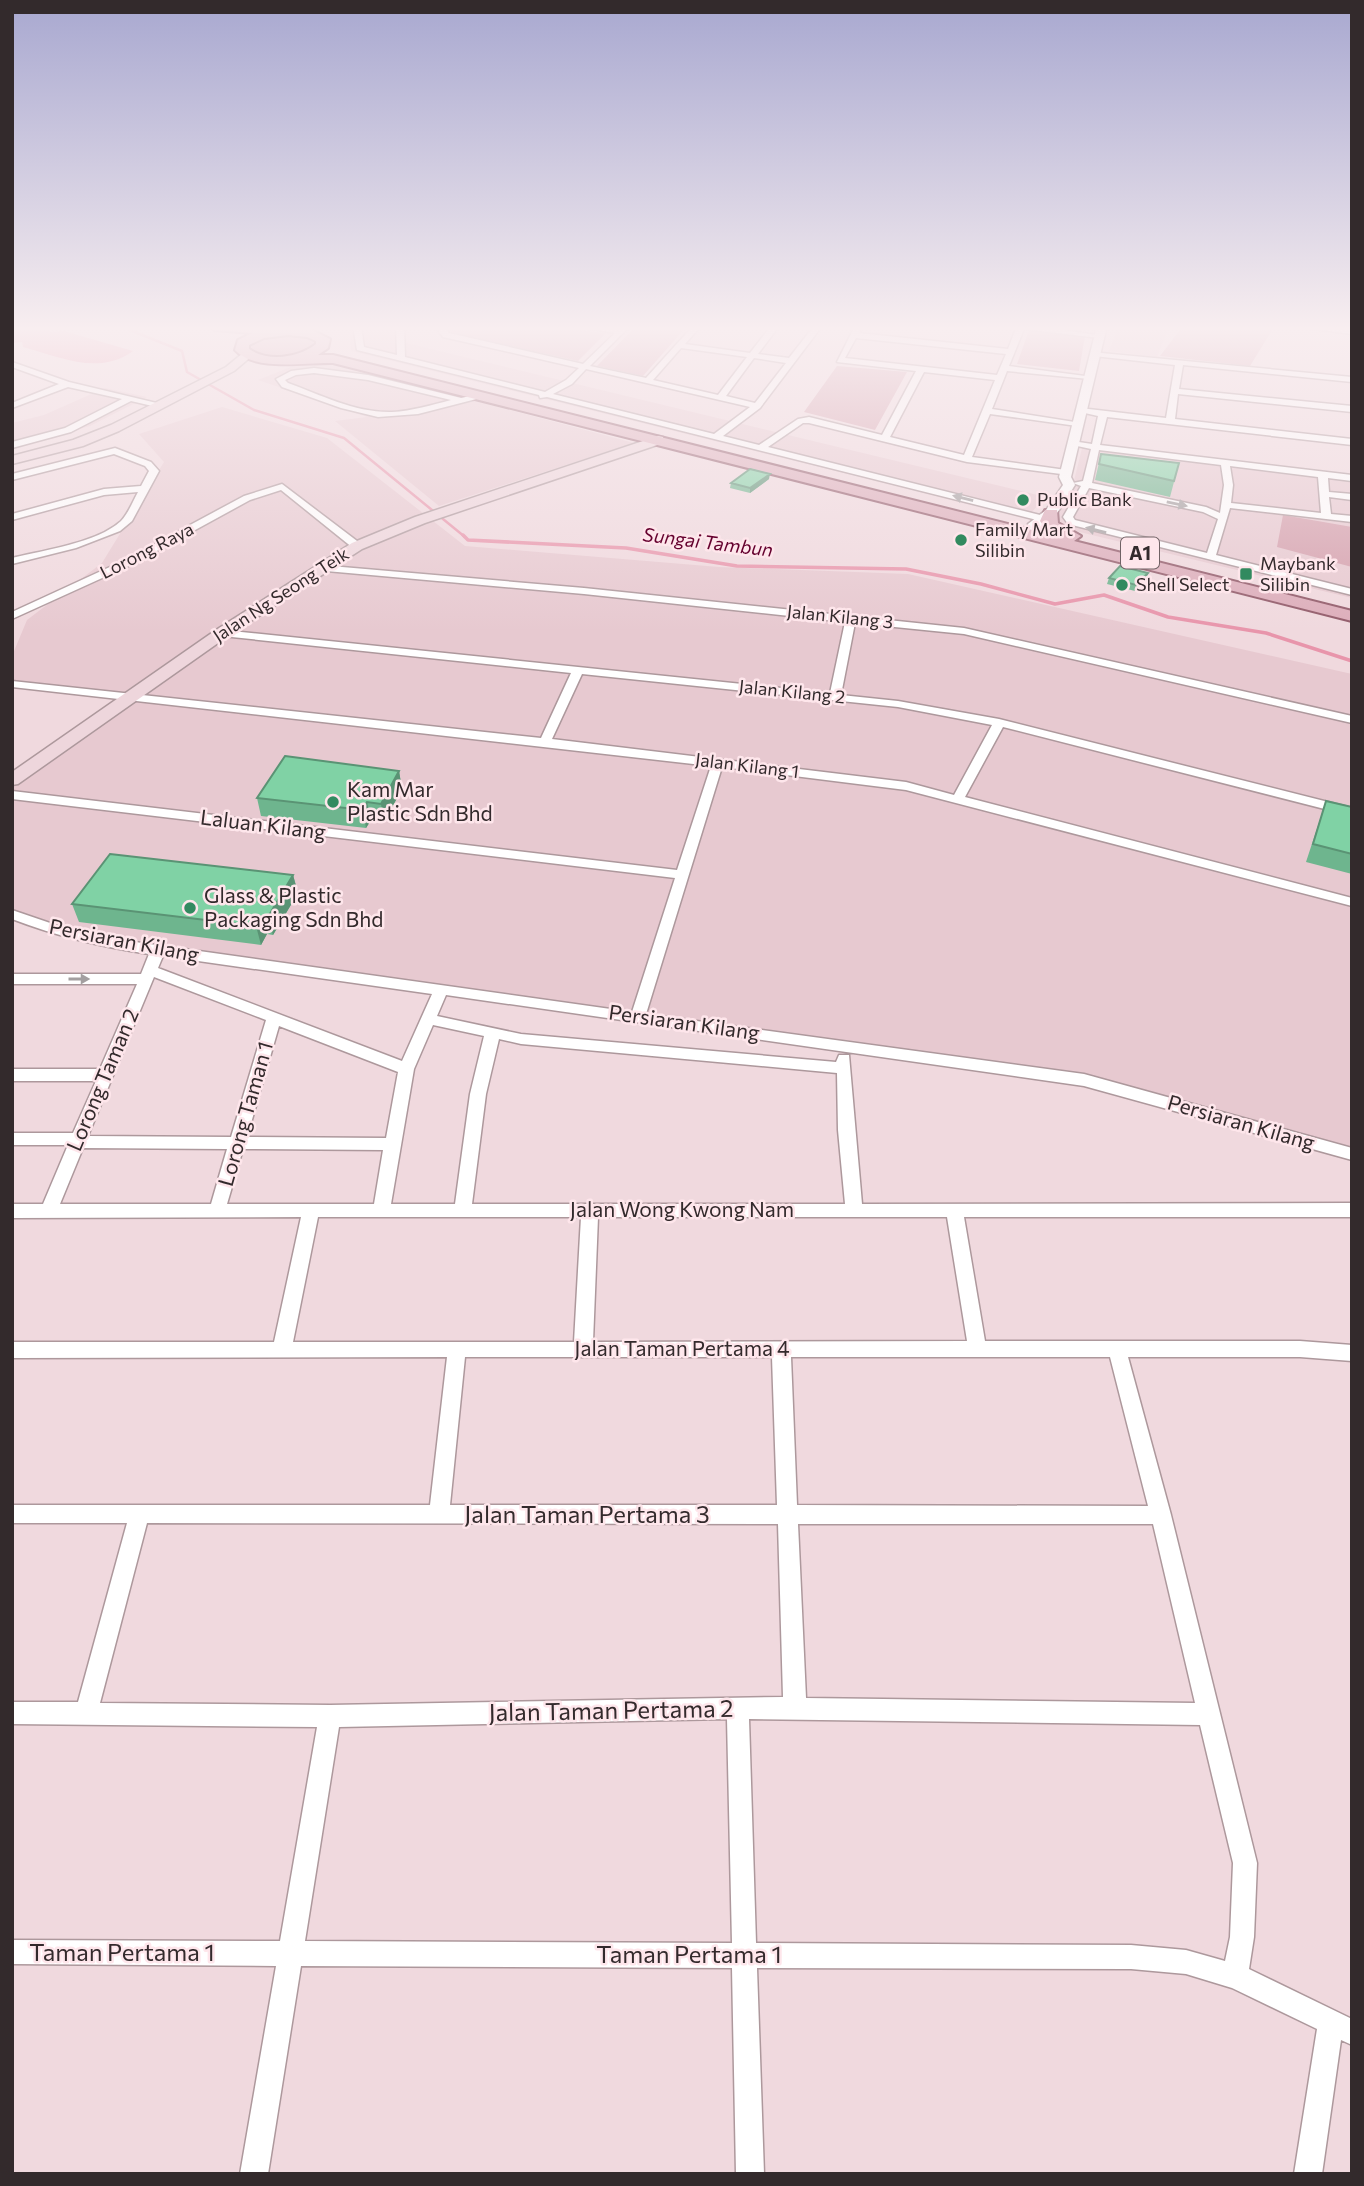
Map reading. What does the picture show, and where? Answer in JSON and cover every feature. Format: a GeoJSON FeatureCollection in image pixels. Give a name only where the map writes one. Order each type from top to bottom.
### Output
{"type":"FeatureCollection","features":[{"type":"Feature","properties":{"kind":"main road"},"geometry":{"type":"LineString","coordinates":[[12,460],[78,443],[111,428]]}},
{"type":"Feature","properties":{"kind":"main road","name":"A1"},"geometry":{"type":"LineString","coordinates":[[616,428],[645,438],[934,512],[1352,616]]}},
{"type":"Feature","properties":{"kind":"main road","name":"A1"},"geometry":{"type":"LineString","coordinates":[[645,438],[1038,520],[1073,536],[1352,608]]}},
{"type":"Feature","properties":{"kind":"main road"},"geometry":{"type":"LineString","coordinates":[[645,438],[686,447]]}},
{"type":"Feature","properties":{"kind":"main road","name":"Jalan Ng Seong Teik"},"geometry":{"type":"LineString","coordinates":[[12,780],[222,633],[357,546],[420,520],[645,438]]}},
{"type":"Feature","properties":{"kind":"main road"},"geometry":{"type":"LineString","coordinates":[[926,508],[1038,520],[1154,567]]}},
{"type":"Feature","properties":{"kind":"street"},"geometry":{"type":"LineString","coordinates":[[12,444],[72,428]]}},
{"type":"Feature","properties":{"kind":"street"},"geometry":{"type":"LineString","coordinates":[[675,428],[762,447],[1038,520],[1077,525],[1352,592]]}},
{"type":"Feature","properties":{"kind":"street"},"geometry":{"type":"LineString","coordinates":[[717,436],[728,428]]}},
{"type":"Feature","properties":{"kind":"street"},"geometry":{"type":"LineString","coordinates":[[762,447],[790,428]]}},
{"type":"Feature","properties":{"kind":"street"},"geometry":{"type":"LineString","coordinates":[[843,428],[1206,510],[1352,519]]}},
{"type":"Feature","properties":{"kind":"street"},"geometry":{"type":"LineString","coordinates":[[885,438],[890,428]]}},
{"type":"Feature","properties":{"kind":"street"},"geometry":{"type":"LineString","coordinates":[[967,458],[980,428]]}},
{"type":"Feature","properties":{"kind":"street"},"geometry":{"type":"LineString","coordinates":[[1038,520],[1062,499],[1076,428]]}},
{"type":"Feature","properties":{"kind":"street"},"geometry":{"type":"LineString","coordinates":[[1038,520],[1087,484],[1099,428]]}},
{"type":"Feature","properties":{"kind":"street"},"geometry":{"type":"LineString","coordinates":[[1231,428],[1352,442]]}},
{"type":"Feature","properties":{"kind":"street"},"geometry":{"type":"LineString","coordinates":[[1072,444],[1225,465],[1352,478]]}},
{"type":"Feature","properties":{"kind":"street"},"geometry":{"type":"LineString","coordinates":[[12,477],[104,453],[122,453],[153,467],[154,471],[127,521],[112,531],[12,561]]}},
{"type":"Feature","properties":{"kind":"street"},"geometry":{"type":"LineString","coordinates":[[1210,557],[1221,535],[1229,477],[1225,465]]}},
{"type":"Feature","properties":{"kind":"street"},"geometry":{"type":"LineString","coordinates":[[1324,475],[1326,516]]}},
{"type":"Feature","properties":{"kind":"street"},"geometry":{"type":"LineString","coordinates":[[1038,520],[1048,498],[1065,478]]}},
{"type":"Feature","properties":{"kind":"street","name":"Lorong Raya"},"geometry":{"type":"LineString","coordinates":[[13,615],[129,562],[247,498],[282,487],[357,546]]}},
{"type":"Feature","properties":{"kind":"street"},"geometry":{"type":"LineString","coordinates":[[12,517],[104,492],[145,489]]}},
{"type":"Feature","properties":{"kind":"street"},"geometry":{"type":"LineString","coordinates":[[1324,494],[1352,497]]}},
{"type":"Feature","properties":{"kind":"street","name":"Jalan Kilang 3"},"geometry":{"type":"LineString","coordinates":[[319,568],[851,618],[998,637],[1352,720]]}},
{"type":"Feature","properties":{"kind":"street"},"geometry":{"type":"LineString","coordinates":[[835,696],[851,618]]}},
{"type":"Feature","properties":{"kind":"street","name":"Jalan Kilang 2"},"geometry":{"type":"LineString","coordinates":[[222,633],[835,696],[938,710],[1352,812]]}},
{"type":"Feature","properties":{"kind":"street"},"geometry":{"type":"LineString","coordinates":[[545,742],[578,670]]}},
{"type":"Feature","properties":{"kind":"street","name":"Jalan Kilang 1"},"geometry":{"type":"LineString","coordinates":[[12,684],[874,781],[958,798],[1352,902]]}},
{"type":"Feature","properties":{"kind":"street"},"geometry":{"type":"LineString","coordinates":[[958,798],[999,723]]}},
{"type":"Feature","properties":{"kind":"street"},"geometry":{"type":"LineString","coordinates":[[638,1016],[718,762]]}},
{"type":"Feature","properties":{"kind":"street","name":"Laluan Kilang"},"geometry":{"type":"LineString","coordinates":[[12,795],[681,875]]}},
{"type":"Feature","properties":{"kind":"street","name":"Persiaran Kilang"},"geometry":{"type":"LineString","coordinates":[[12,915],[83,936],[158,950],[1084,1080],[1352,1154]]}},
{"type":"Feature","properties":{"kind":"street","name":"Lorong Taman 2"},"geometry":{"type":"LineString","coordinates":[[49,1211],[158,950]]}},
{"type":"Feature","properties":{"kind":"street"},"geometry":{"type":"LineString","coordinates":[[12,979],[147,974],[274,1017],[407,1069]]}},
{"type":"Feature","properties":{"kind":"street"},"geometry":{"type":"LineString","coordinates":[[381,1210],[391,1144],[407,1069],[442,988]]}},
{"type":"Feature","properties":{"kind":"street","name":"Lorong Taman 1"},"geometry":{"type":"LineString","coordinates":[[217,1211],[274,1017]]}},
{"type":"Feature","properties":{"kind":"street"},"geometry":{"type":"LineString","coordinates":[[427,1020],[492,1035],[843,1068]]}},
{"type":"Feature","properties":{"kind":"street"},"geometry":{"type":"LineString","coordinates":[[463,1211],[478,1094],[492,1035]]}},
{"type":"Feature","properties":{"kind":"street"},"geometry":{"type":"LineString","coordinates":[[845,1046],[843,1068],[854,1209]]}},
{"type":"Feature","properties":{"kind":"street"},"geometry":{"type":"LineString","coordinates":[[12,1075],[105,1075]]}},
{"type":"Feature","properties":{"kind":"street"},"geometry":{"type":"LineString","coordinates":[[12,1139],[391,1144]]}},
{"type":"Feature","properties":{"kind":"street"},"geometry":{"type":"LineString","coordinates":[[954,1209],[977,1349]]}},
{"type":"Feature","properties":{"kind":"street","name":"Jalan Wong Kwong Nam"},"geometry":{"type":"LineString","coordinates":[[12,1210],[1352,1210]]}},
{"type":"Feature","properties":{"kind":"street"},"geometry":{"type":"LineString","coordinates":[[282,1350],[311,1211]]}},
{"type":"Feature","properties":{"kind":"street"},"geometry":{"type":"LineString","coordinates":[[583,1349],[590,1212]]}},
{"type":"Feature","properties":{"kind":"street"},"geometry":{"type":"LineString","coordinates":[[1117,1349],[1161,1515],[1245,1863],[1242,1937],[1235,1976]]}},
{"type":"Feature","properties":{"kind":"street","name":"Jalan Taman Pertama 4"},"geometry":{"type":"LineString","coordinates":[[12,1350],[1300,1349],[1352,1353]]}},
{"type":"Feature","properties":{"kind":"street"},"geometry":{"type":"LineString","coordinates":[[439,1514],[457,1350]]}},
{"type":"Feature","properties":{"kind":"street"},"geometry":{"type":"LineString","coordinates":[[780,1350],[795,1710]]}},
{"type":"Feature","properties":{"kind":"street"},"geometry":{"type":"LineString","coordinates":[[86,1713],[140,1513]]}},
{"type":"Feature","properties":{"kind":"street","name":"Jalan Taman Pertama 3"},"geometry":{"type":"LineString","coordinates":[[12,1514],[1161,1515]]}},
{"type":"Feature","properties":{"kind":"street"},"geometry":{"type":"LineString","coordinates":[[738,1708],[750,2174]]}},
{"type":"Feature","properties":{"kind":"street","name":"Jalan Taman Pertama 2"},"geometry":{"type":"LineString","coordinates":[[12,1713],[330,1716],[738,1708],[1210,1714]]}},
{"type":"Feature","properties":{"kind":"street"},"geometry":{"type":"LineString","coordinates":[[254,2174],[330,1716]]}},
{"type":"Feature","properties":{"kind":"street","name":"Taman Pertama 1"},"geometry":{"type":"LineString","coordinates":[[12,1952],[1131,1957],[1186,1962],[1235,1976],[1341,2027]]}},
{"type":"Feature","properties":{"kind":"street"},"geometry":{"type":"LineString","coordinates":[[1308,2174],[1341,2027]]}},
{"type":"Feature","properties":{"kind":"shaded area"},"geometry":{"type":"Polygon","coordinates":[[[12,428],[83,428],[12,448],[12,428]]]}},
{"type":"Feature","properties":{"kind":"shaded area"},"geometry":{"type":"Polygon","coordinates":[[[157,428],[293,428],[327,438],[465,546],[719,567],[908,574],[1352,674],[1352,1153],[1085,1078],[78,935],[12,909],[12,776],[124,698],[12,683],[12,656],[27,620],[102,563],[164,462],[139,434],[157,428]]]}},
{"type":"Feature","properties":{"kind":"shaded area"},"geometry":{"type":"Polygon","coordinates":[[[344,428],[577,428],[634,443],[439,506],[344,428]]]}},
{"type":"Feature","properties":{"kind":"shaded area"},"geometry":{"type":"Polygon","coordinates":[[[662,428],[759,428],[1046,497],[1026,518],[662,428]]]}},
{"type":"Feature","properties":{"kind":"shaded area"},"geometry":{"type":"Polygon","coordinates":[[[1083,444],[1352,476],[1352,598],[1063,528],[1055,518],[1073,485],[1083,444]]]}},
{"type":"Feature","properties":{"kind":"shaded area"},"geometry":{"type":"Polygon","coordinates":[[[1283,515],[1352,527],[1352,567],[1277,547],[1283,515]]]}},
{"type":"Feature","properties":{"kind":"building"},"geometry":{"type":"Polygon","coordinates":[[[1101,454],[1179,463],[1174,481],[1099,464],[1101,454]]]}},
{"type":"Feature","properties":{"kind":"building"},"geometry":{"type":"Polygon","coordinates":[[[750,469],[770,474],[750,488],[731,483],[750,469]]]}},
{"type":"Feature","properties":{"kind":"building"},"geometry":{"type":"Polygon","coordinates":[[[1120,566],[1148,573],[1136,585],[1109,578],[1120,566]]]}},
{"type":"Feature","properties":{"kind":"building"},"geometry":{"type":"Polygon","coordinates":[[[285,756],[399,771],[381,804],[367,802],[363,810],[257,798],[285,756]]]}},
{"type":"Feature","properties":{"kind":"building"},"geometry":{"type":"Polygon","coordinates":[[[1326,801],[1352,807],[1352,854],[1313,844],[1326,801]]]}},
{"type":"Feature","properties":{"kind":"building","name":"Glass & Plastic Packaging Sdn Bhd"},"geometry":{"type":"Polygon","coordinates":[[[110,854],[293,875],[268,917],[262,916],[256,926],[72,904],[110,854]]]}},
{"type":"Feature","properties":{"kind":"waterway","name":"Sungai Tambun"},"geometry":{"type":"LineString","coordinates":[[312,428],[344,438],[465,537]]}},
{"type":"Feature","properties":{"kind":"waterway","name":"Sungai Tambun"},"geometry":{"type":"LineString","coordinates":[[465,537],[468,540],[626,548],[737,566],[906,569],[981,584],[1055,604],[1104,595],[1168,617],[1266,633],[1352,661]]}},
{"type":"Feature","properties":{"kind":"place","name":"Public Bank"},"geometry":{"type":"Point","coordinates":[1023,500]}},
{"type":"Feature","properties":{"kind":"place","name":"Family Mart Silibin"},"geometry":{"type":"Point","coordinates":[961,540]}},
{"type":"Feature","properties":{"kind":"place","name":"Maybank Silibin"},"geometry":{"type":"Point","coordinates":[1246,574]}},
{"type":"Feature","properties":{"kind":"place","name":"Shell Select"},"geometry":{"type":"Point","coordinates":[1122,585]}},
{"type":"Feature","properties":{"kind":"place","name":"Kam Mar Plastic Sdn Bhd"},"geometry":{"type":"Point","coordinates":[333,802]}},
{"type":"Feature","properties":{"kind":"place","name":"Glass & Plastic Packaging Sdn Bhd"},"geometry":{"type":"Point","coordinates":[190,908]}}]}
